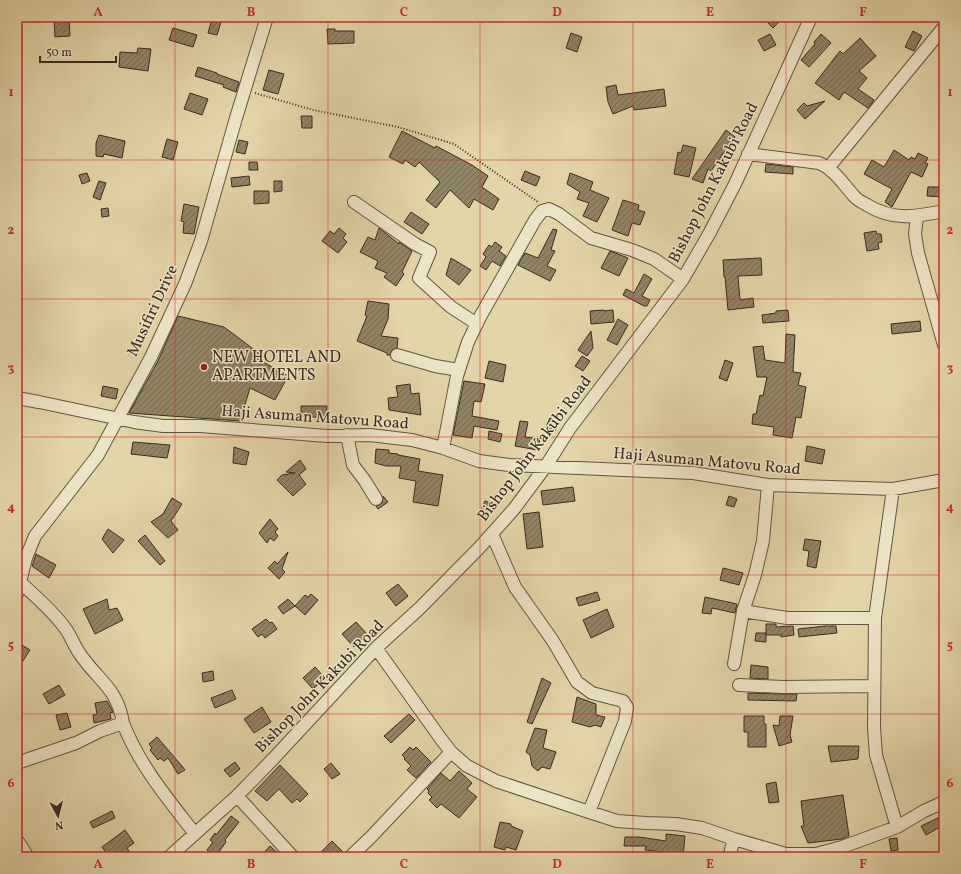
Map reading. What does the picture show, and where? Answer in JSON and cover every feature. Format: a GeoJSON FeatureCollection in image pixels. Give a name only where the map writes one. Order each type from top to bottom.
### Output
{"type":"FeatureCollection","features":[{"type":"Feature","properties":{"kind":"street","name":"Musifiri Drive"},"geometry":{"type":"LineString","coordinates":[[18,586],[26,558],[35,536],[98,455],[151,357],[185,284],[201,241],[267,17]]}},
{"type":"Feature","properties":{"kind":"street","name":"Bishop John Kakubi Road"},"geometry":{"type":"LineString","coordinates":[[169,857],[237,796],[376,648],[420,608],[492,534],[514,509],[546,466],[570,428],[683,279],[709,234],[735,184],[811,17]]}},
{"type":"Feature","properties":{"kind":"street"},"geometry":{"type":"LineString","coordinates":[[829,167],[944,27]]}},
{"type":"Feature","properties":{"kind":"street"},"geometry":{"type":"LineString","coordinates":[[748,154],[819,162],[829,167],[856,198],[877,211],[895,216],[917,216],[944,211]]}},
{"type":"Feature","properties":{"kind":"street"},"geometry":{"type":"LineString","coordinates":[[354,202],[415,244],[430,252],[419,278],[451,307],[477,324]]}},
{"type":"Feature","properties":{"kind":"street"},"geometry":{"type":"LineString","coordinates":[[443,448],[459,370],[468,342],[535,220],[542,211],[548,209],[558,214],[591,238],[632,250],[654,259],[683,279]]}},
{"type":"Feature","properties":{"kind":"street"},"geometry":{"type":"LineString","coordinates":[[917,216],[915,234],[918,253],[944,345]]}},
{"type":"Feature","properties":{"kind":"street"},"geometry":{"type":"LineString","coordinates":[[396,355],[435,366],[459,370]]}},
{"type":"Feature","properties":{"kind":"street","name":"Haji Asuman Matovu Road"},"geometry":{"type":"LineString","coordinates":[[17,398],[117,419],[163,426],[201,426],[327,436],[370,435],[412,440],[443,448],[479,461],[509,465],[693,473],[768,485],[893,489],[944,480]]}},
{"type":"Feature","properties":{"kind":"street"},"geometry":{"type":"LineString","coordinates":[[347,435],[353,465],[376,499]]}},
{"type":"Feature","properties":{"kind":"street"},"geometry":{"type":"LineString","coordinates":[[734,664],[743,611],[755,575],[763,541],[768,485]]}},
{"type":"Feature","properties":{"kind":"street"},"geometry":{"type":"LineString","coordinates":[[893,489],[875,618],[874,686],[876,755],[896,827]]}},
{"type":"Feature","properties":{"kind":"street"},"geometry":{"type":"LineString","coordinates":[[492,534],[516,587],[549,636],[577,682],[592,693],[623,701],[627,706],[625,721],[589,812]]}},
{"type":"Feature","properties":{"kind":"street"},"geometry":{"type":"LineString","coordinates":[[18,586],[47,606],[65,628],[80,655],[113,693],[121,710],[123,723],[129,738],[155,783],[195,834]]}},
{"type":"Feature","properties":{"kind":"street"},"geometry":{"type":"LineString","coordinates":[[743,611],[787,618],[875,618]]}},
{"type":"Feature","properties":{"kind":"street"},"geometry":{"type":"LineString","coordinates":[[376,648],[451,752],[467,766],[496,781],[617,820],[676,824],[702,828],[786,854],[816,854],[832,853],[896,827],[924,811],[944,802]]}},
{"type":"Feature","properties":{"kind":"street"},"geometry":{"type":"LineString","coordinates":[[739,685],[783,687],[874,686]]}},
{"type":"Feature","properties":{"kind":"street"},"geometry":{"type":"LineString","coordinates":[[17,763],[70,745],[100,731],[123,723]]}},
{"type":"Feature","properties":{"kind":"street"},"geometry":{"type":"LineString","coordinates":[[350,857],[371,837],[451,752]]}},
{"type":"Feature","properties":{"kind":"street"},"geometry":{"type":"LineString","coordinates":[[237,796],[293,857]]}},
{"type":"Feature","properties":{"kind":"street"},"geometry":{"type":"LineString","coordinates":[[728,857],[734,839]]}},
{"type":"Feature","properties":{"kind":"street"},"geometry":{"type":"LineString","coordinates":[[17,840],[28,857]]}},
{"type":"Feature","properties":{"kind":"path"},"geometry":{"type":"LineString","coordinates":[[245,90],[313,110],[398,127],[454,144],[548,209]]}},
{"type":"Feature","properties":{"kind":"building"},"geometry":{"type":"Polygon","coordinates":[[[54,17],[69,17],[70,36],[55,37],[54,17]]]}},
{"type":"Feature","properties":{"kind":"building"},"geometry":{"type":"Polygon","coordinates":[[[762,17],[784,17],[773,28],[762,17]]]}},
{"type":"Feature","properties":{"kind":"building"},"geometry":{"type":"Polygon","coordinates":[[[212,19],[221,22],[217,35],[208,33],[212,19]]]}},
{"type":"Feature","properties":{"kind":"building"},"geometry":{"type":"Polygon","coordinates":[[[173,28],[197,35],[193,47],[169,40],[173,28]]]}},
{"type":"Feature","properties":{"kind":"building"},"geometry":{"type":"Polygon","coordinates":[[[327,29],[335,29],[335,31],[354,31],[354,43],[328,44],[327,29]]]}},
{"type":"Feature","properties":{"kind":"building"},"geometry":{"type":"Polygon","coordinates":[[[913,31],[922,36],[914,51],[905,47],[913,31]]]}},
{"type":"Feature","properties":{"kind":"building"},"geometry":{"type":"Polygon","coordinates":[[[571,33],[582,37],[577,52],[566,48],[571,33]]]}},
{"type":"Feature","properties":{"kind":"building"},"geometry":{"type":"Polygon","coordinates":[[[770,34],[776,45],[764,51],[758,40],[770,34]]]}},
{"type":"Feature","properties":{"kind":"building"},"geometry":{"type":"Polygon","coordinates":[[[821,34],[831,43],[809,67],[801,60],[815,44],[814,42],[821,34]]]}},
{"type":"Feature","properties":{"kind":"building"},"geometry":{"type":"Polygon","coordinates":[[[860,38],[876,56],[859,71],[867,78],[858,89],[874,100],[868,108],[844,92],[839,100],[815,83],[840,51],[843,54],[860,38]]]}},
{"type":"Feature","properties":{"kind":"building"},"geometry":{"type":"Polygon","coordinates":[[[138,48],[151,49],[148,71],[119,67],[120,52],[137,53],[138,48]]]}},
{"type":"Feature","properties":{"kind":"building"},"geometry":{"type":"Polygon","coordinates":[[[198,67],[239,82],[236,92],[223,87],[224,85],[195,76],[198,67]]]}},
{"type":"Feature","properties":{"kind":"building"},"geometry":{"type":"Polygon","coordinates":[[[269,70],[284,74],[278,94],[263,90],[269,70]]]}},
{"type":"Feature","properties":{"kind":"building"},"geometry":{"type":"Polygon","coordinates":[[[616,85],[618,95],[664,89],[666,106],[634,110],[633,106],[613,114],[608,102],[606,87],[616,85]]]}},
{"type":"Feature","properties":{"kind":"building"},"geometry":{"type":"Polygon","coordinates":[[[190,93],[208,99],[202,115],[184,109],[190,93]]]}},
{"type":"Feature","properties":{"kind":"building"},"geometry":{"type":"Polygon","coordinates":[[[825,101],[805,119],[797,110],[804,103],[807,106],[825,101]]]}},
{"type":"Feature","properties":{"kind":"building"},"geometry":{"type":"Polygon","coordinates":[[[301,116],[312,116],[312,128],[302,128],[301,116]]]}},
{"type":"Feature","properties":{"kind":"building"},"geometry":{"type":"Polygon","coordinates":[[[726,130],[735,137],[711,171],[708,169],[703,183],[692,179],[726,130]]]}},
{"type":"Feature","properties":{"kind":"building"},"geometry":{"type":"Polygon","coordinates":[[[402,131],[435,148],[436,146],[472,165],[488,176],[482,187],[499,199],[493,210],[474,199],[469,208],[450,190],[436,208],[426,200],[440,182],[419,162],[415,167],[405,160],[403,164],[389,157],[402,131]]]}},
{"type":"Feature","properties":{"kind":"building"},"geometry":{"type":"Polygon","coordinates":[[[99,135],[125,141],[122,158],[104,154],[103,157],[96,156],[96,143],[99,135]]]}},
{"type":"Feature","properties":{"kind":"building"},"geometry":{"type":"Polygon","coordinates":[[[167,139],[178,142],[173,160],[162,157],[167,139]]]}},
{"type":"Feature","properties":{"kind":"building"},"geometry":{"type":"Polygon","coordinates":[[[239,140],[248,142],[245,154],[236,152],[239,140]]]}},
{"type":"Feature","properties":{"kind":"building"},"geometry":{"type":"Polygon","coordinates":[[[683,145],[696,148],[689,177],[674,174],[678,152],[681,153],[683,145]]]}},
{"type":"Feature","properties":{"kind":"building"},"geometry":{"type":"Polygon","coordinates":[[[894,150],[909,160],[911,157],[915,159],[918,153],[928,158],[925,163],[928,164],[922,177],[911,172],[892,207],[885,202],[892,189],[864,174],[872,160],[884,167],[894,150]]]}},
{"type":"Feature","properties":{"kind":"building"},"geometry":{"type":"Polygon","coordinates":[[[249,162],[257,162],[258,170],[249,170],[249,162]]]}},
{"type":"Feature","properties":{"kind":"building"},"geometry":{"type":"Polygon","coordinates":[[[766,164],[793,167],[793,174],[765,172],[766,164]]]}},
{"type":"Feature","properties":{"kind":"building"},"geometry":{"type":"Polygon","coordinates":[[[525,171],[540,177],[536,186],[521,180],[525,171]]]}},
{"type":"Feature","properties":{"kind":"building"},"geometry":{"type":"Polygon","coordinates":[[[87,173],[90,181],[82,184],[79,175],[87,173]]]}},
{"type":"Feature","properties":{"kind":"building"},"geometry":{"type":"Polygon","coordinates":[[[570,173],[593,182],[590,190],[609,198],[597,222],[583,216],[589,203],[577,199],[580,192],[567,184],[570,173]]]}},
{"type":"Feature","properties":{"kind":"building"},"geometry":{"type":"Polygon","coordinates":[[[249,176],[250,185],[232,187],[231,178],[249,176]]]}},
{"type":"Feature","properties":{"kind":"building"},"geometry":{"type":"Polygon","coordinates":[[[99,181],[106,183],[100,200],[93,197],[99,181]]]}},
{"type":"Feature","properties":{"kind":"building"},"geometry":{"type":"Polygon","coordinates":[[[274,181],[282,181],[282,191],[274,192],[274,181]]]}},
{"type":"Feature","properties":{"kind":"building"},"geometry":{"type":"Polygon","coordinates":[[[928,187],[944,187],[944,197],[927,196],[928,187]]]}},
{"type":"Feature","properties":{"kind":"building"},"geometry":{"type":"Polygon","coordinates":[[[254,191],[269,191],[269,203],[254,204],[254,191]]]}},
{"type":"Feature","properties":{"kind":"building"},"geometry":{"type":"Polygon","coordinates":[[[623,200],[639,205],[638,210],[645,212],[640,225],[632,223],[628,236],[612,230],[623,200]]]}},
{"type":"Feature","properties":{"kind":"building"},"geometry":{"type":"Polygon","coordinates":[[[184,204],[199,207],[194,234],[183,233],[184,222],[181,221],[184,204]]]}},
{"type":"Feature","properties":{"kind":"building"},"geometry":{"type":"Polygon","coordinates":[[[108,208],[109,216],[102,217],[101,209],[108,208]]]}},
{"type":"Feature","properties":{"kind":"building"},"geometry":{"type":"Polygon","coordinates":[[[411,212],[429,224],[422,234],[404,222],[411,212]]]}},
{"type":"Feature","properties":{"kind":"building"},"geometry":{"type":"Polygon","coordinates":[[[339,228],[346,234],[343,238],[347,242],[338,253],[322,241],[330,231],[334,234],[339,228]]]}},
{"type":"Feature","properties":{"kind":"building"},"geometry":{"type":"Polygon","coordinates":[[[379,228],[399,244],[399,242],[412,251],[402,272],[404,274],[396,286],[384,277],[387,273],[375,268],[378,261],[360,252],[368,237],[375,240],[379,228]]]}},
{"type":"Feature","properties":{"kind":"building"},"geometry":{"type":"Polygon","coordinates":[[[553,229],[557,230],[551,250],[555,251],[547,266],[556,270],[550,281],[518,265],[525,253],[538,258],[553,229]]]}},
{"type":"Feature","properties":{"kind":"building"},"geometry":{"type":"Polygon","coordinates":[[[876,231],[877,234],[881,234],[882,242],[878,243],[879,249],[867,251],[864,233],[876,231]]]}},
{"type":"Feature","properties":{"kind":"building"},"geometry":{"type":"Polygon","coordinates":[[[495,242],[502,247],[499,251],[506,256],[500,266],[492,261],[486,270],[480,266],[486,257],[483,254],[489,245],[492,247],[495,242]]]}},
{"type":"Feature","properties":{"kind":"building"},"geometry":{"type":"Polygon","coordinates":[[[610,251],[628,258],[619,276],[601,268],[610,251]]]}},
{"type":"Feature","properties":{"kind":"building"},"geometry":{"type":"Polygon","coordinates":[[[451,258],[471,270],[459,285],[446,275],[451,258]]]}},
{"type":"Feature","properties":{"kind":"building"},"geometry":{"type":"Polygon","coordinates":[[[761,258],[762,275],[738,276],[740,300],[753,298],[754,307],[728,310],[723,260],[761,258]]]}},
{"type":"Feature","properties":{"kind":"building"},"geometry":{"type":"Polygon","coordinates":[[[644,274],[652,279],[642,296],[650,300],[647,306],[644,306],[623,295],[626,289],[634,293],[644,274]]]}},
{"type":"Feature","properties":{"kind":"building"},"geometry":{"type":"Polygon","coordinates":[[[368,301],[389,304],[388,319],[381,336],[398,338],[397,348],[392,350],[390,355],[357,341],[367,316],[365,315],[368,301]]]}},
{"type":"Feature","properties":{"kind":"building"},"geometry":{"type":"Polygon","coordinates":[[[613,310],[614,322],[591,324],[590,311],[613,310]]]}},
{"type":"Feature","properties":{"kind":"building"},"geometry":{"type":"Polygon","coordinates":[[[788,310],[789,321],[763,323],[762,315],[776,313],[776,311],[788,310]]]}},
{"type":"Feature","properties":{"kind":"building","name":"NEW HOTEL AND APARTMENTS"},"geometry":{"type":"Polygon","coordinates":[[[178,316],[224,327],[260,354],[258,359],[288,376],[275,400],[250,388],[240,421],[129,413],[158,361],[178,316]]]}},
{"type":"Feature","properties":{"kind":"building"},"geometry":{"type":"Polygon","coordinates":[[[618,319],[628,325],[617,345],[607,340],[618,319]]]}},
{"type":"Feature","properties":{"kind":"building"},"geometry":{"type":"Polygon","coordinates":[[[920,321],[921,331],[892,334],[891,324],[920,321]]]}},
{"type":"Feature","properties":{"kind":"building"},"geometry":{"type":"Polygon","coordinates":[[[591,331],[593,348],[587,356],[578,350],[591,331]]]}},
{"type":"Feature","properties":{"kind":"building"},"geometry":{"type":"Polygon","coordinates":[[[786,334],[795,335],[793,372],[801,373],[798,385],[806,387],[801,418],[796,417],[792,438],[773,435],[774,427],[752,424],[753,414],[756,414],[760,395],[763,396],[767,377],[757,377],[753,347],[763,346],[765,360],[785,363],[786,334]]]}},
{"type":"Feature","properties":{"kind":"building"},"geometry":{"type":"Polygon","coordinates":[[[582,356],[590,361],[583,371],[575,366],[582,356]]]}},
{"type":"Feature","properties":{"kind":"building"},"geometry":{"type":"Polygon","coordinates":[[[725,360],[733,363],[727,381],[719,378],[725,360]]]}},
{"type":"Feature","properties":{"kind":"building"},"geometry":{"type":"Polygon","coordinates":[[[489,361],[506,365],[503,382],[485,378],[489,361]]]}},
{"type":"Feature","properties":{"kind":"building"},"geometry":{"type":"Polygon","coordinates":[[[464,381],[485,384],[481,402],[474,401],[472,416],[499,421],[497,430],[474,426],[472,438],[453,435],[464,381]]]}},
{"type":"Feature","properties":{"kind":"building"},"geometry":{"type":"Polygon","coordinates":[[[410,384],[411,394],[419,393],[421,415],[389,410],[388,398],[398,397],[396,386],[410,384]]]}},
{"type":"Feature","properties":{"kind":"building"},"geometry":{"type":"Polygon","coordinates":[[[103,386],[118,389],[116,399],[101,396],[103,386]]]}},
{"type":"Feature","properties":{"kind":"building"},"geometry":{"type":"Polygon","coordinates":[[[301,406],[327,406],[326,418],[301,416],[301,406]]]}},
{"type":"Feature","properties":{"kind":"building"},"geometry":{"type":"Polygon","coordinates":[[[550,418],[559,423],[555,431],[546,427],[550,418]]]}},
{"type":"Feature","properties":{"kind":"building"},"geometry":{"type":"Polygon","coordinates":[[[520,421],[528,422],[525,437],[540,439],[538,450],[515,446],[520,421]]]}},
{"type":"Feature","properties":{"kind":"building"},"geometry":{"type":"Polygon","coordinates":[[[489,431],[502,434],[500,442],[488,439],[489,431]]]}},
{"type":"Feature","properties":{"kind":"building"},"geometry":{"type":"Polygon","coordinates":[[[133,442],[170,445],[167,458],[131,454],[133,442]]]}},
{"type":"Feature","properties":{"kind":"building"},"geometry":{"type":"Polygon","coordinates":[[[807,446],[825,450],[822,464],[805,461],[807,446]]]}},
{"type":"Feature","properties":{"kind":"building"},"geometry":{"type":"Polygon","coordinates":[[[234,447],[249,452],[246,465],[233,463],[234,447]]]}},
{"type":"Feature","properties":{"kind":"building"},"geometry":{"type":"Polygon","coordinates":[[[376,449],[389,450],[389,453],[420,459],[418,471],[443,475],[438,506],[413,502],[416,481],[399,478],[401,466],[386,466],[375,463],[376,449]]]}},
{"type":"Feature","properties":{"kind":"building"},"geometry":{"type":"Polygon","coordinates":[[[300,460],[306,469],[299,475],[306,484],[293,496],[277,480],[282,475],[295,473],[286,472],[300,460]]]}},
{"type":"Feature","properties":{"kind":"building"},"geometry":{"type":"Polygon","coordinates":[[[573,487],[575,501],[543,505],[541,491],[573,487]]]}},
{"type":"Feature","properties":{"kind":"building"},"geometry":{"type":"Polygon","coordinates":[[[383,496],[388,502],[378,509],[376,506],[382,503],[383,496]]]}},
{"type":"Feature","properties":{"kind":"building"},"geometry":{"type":"Polygon","coordinates":[[[729,496],[737,499],[734,507],[726,505],[729,496]]]}},
{"type":"Feature","properties":{"kind":"building"},"geometry":{"type":"Polygon","coordinates":[[[172,498],[182,504],[171,521],[178,530],[168,538],[151,522],[163,514],[172,498]]]}},
{"type":"Feature","properties":{"kind":"building"},"geometry":{"type":"Polygon","coordinates":[[[485,501],[493,504],[486,520],[478,516],[485,501]]]}},
{"type":"Feature","properties":{"kind":"building"},"geometry":{"type":"Polygon","coordinates":[[[539,512],[543,547],[527,549],[523,514],[539,512]]]}},
{"type":"Feature","properties":{"kind":"building"},"geometry":{"type":"Polygon","coordinates":[[[270,519],[278,529],[275,532],[278,536],[274,541],[270,538],[267,543],[259,533],[270,519]]]}},
{"type":"Feature","properties":{"kind":"building"},"geometry":{"type":"Polygon","coordinates":[[[108,529],[124,540],[113,553],[102,539],[108,529]]]}},
{"type":"Feature","properties":{"kind":"building"},"geometry":{"type":"Polygon","coordinates":[[[145,535],[165,561],[160,565],[138,541],[145,535]]]}},
{"type":"Feature","properties":{"kind":"building"},"geometry":{"type":"Polygon","coordinates":[[[805,539],[821,541],[816,568],[807,566],[809,551],[803,550],[805,539]]]}},
{"type":"Feature","properties":{"kind":"building"},"geometry":{"type":"Polygon","coordinates":[[[288,552],[282,569],[285,572],[279,579],[268,568],[275,561],[277,564],[288,552]]]}},
{"type":"Feature","properties":{"kind":"building"},"geometry":{"type":"Polygon","coordinates":[[[36,554],[56,565],[49,578],[32,566],[36,554]]]}},
{"type":"Feature","properties":{"kind":"building"},"geometry":{"type":"Polygon","coordinates":[[[723,568],[743,573],[739,585],[720,580],[723,568]]]}},
{"type":"Feature","properties":{"kind":"building"},"geometry":{"type":"Polygon","coordinates":[[[398,584],[408,596],[396,606],[386,593],[398,584]]]}},
{"type":"Feature","properties":{"kind":"building"},"geometry":{"type":"Polygon","coordinates":[[[597,592],[600,600],[579,606],[576,598],[597,592]]]}},
{"type":"Feature","properties":{"kind":"building"},"geometry":{"type":"Polygon","coordinates":[[[311,594],[318,600],[305,615],[295,606],[305,595],[308,597],[311,594]]]}},
{"type":"Feature","properties":{"kind":"building"},"geometry":{"type":"Polygon","coordinates":[[[705,597],[737,604],[735,613],[712,608],[711,614],[702,613],[705,597]]]}},
{"type":"Feature","properties":{"kind":"building"},"geometry":{"type":"Polygon","coordinates":[[[107,599],[109,610],[117,608],[123,620],[95,634],[83,609],[107,599]]]}},
{"type":"Feature","properties":{"kind":"building"},"geometry":{"type":"Polygon","coordinates":[[[288,599],[295,606],[283,614],[278,607],[288,599]]]}},
{"type":"Feature","properties":{"kind":"building"},"geometry":{"type":"Polygon","coordinates":[[[607,609],[614,627],[591,638],[583,620],[607,609]]]}},
{"type":"Feature","properties":{"kind":"building"},"geometry":{"type":"Polygon","coordinates":[[[266,619],[270,623],[272,622],[277,629],[265,638],[262,634],[258,637],[252,629],[266,619]]]}},
{"type":"Feature","properties":{"kind":"building"},"geometry":{"type":"Polygon","coordinates":[[[356,622],[367,634],[354,647],[342,634],[356,622]]]}},
{"type":"Feature","properties":{"kind":"building"},"geometry":{"type":"Polygon","coordinates":[[[766,624],[776,624],[776,627],[793,626],[794,635],[781,637],[781,635],[766,635],[766,624]]]}},
{"type":"Feature","properties":{"kind":"building"},"geometry":{"type":"Polygon","coordinates":[[[836,626],[837,633],[799,637],[798,629],[836,626]]]}},
{"type":"Feature","properties":{"kind":"building"},"geometry":{"type":"Polygon","coordinates":[[[756,633],[766,633],[766,642],[755,641],[756,633]]]}},
{"type":"Feature","properties":{"kind":"building"},"geometry":{"type":"Polygon","coordinates":[[[17,642],[30,650],[17,670],[17,642]]]}},
{"type":"Feature","properties":{"kind":"building"},"geometry":{"type":"Polygon","coordinates":[[[751,665],[768,667],[768,679],[750,678],[751,665]]]}},
{"type":"Feature","properties":{"kind":"building"},"geometry":{"type":"Polygon","coordinates":[[[315,667],[325,678],[313,689],[303,678],[315,667]]]}},
{"type":"Feature","properties":{"kind":"building"},"geometry":{"type":"Polygon","coordinates":[[[213,671],[214,680],[203,682],[202,673],[213,671]]]}},
{"type":"Feature","properties":{"kind":"building"},"geometry":{"type":"Polygon","coordinates":[[[542,678],[551,683],[532,724],[527,722],[542,678]]]}},
{"type":"Feature","properties":{"kind":"building"},"geometry":{"type":"Polygon","coordinates":[[[59,685],[65,695],[49,704],[43,694],[59,685]]]}},
{"type":"Feature","properties":{"kind":"building"},"geometry":{"type":"Polygon","coordinates":[[[232,690],[236,699],[215,708],[211,698],[232,690]]]}},
{"type":"Feature","properties":{"kind":"building"},"geometry":{"type":"Polygon","coordinates":[[[748,693],[797,694],[796,701],[748,700],[748,693]]]}},
{"type":"Feature","properties":{"kind":"building"},"geometry":{"type":"Polygon","coordinates":[[[577,697],[596,704],[596,715],[605,717],[601,727],[595,725],[590,727],[572,722],[577,697]]]}},
{"type":"Feature","properties":{"kind":"building"},"geometry":{"type":"Polygon","coordinates":[[[107,701],[113,712],[110,713],[111,719],[94,723],[93,715],[97,714],[95,703],[107,701]]]}},
{"type":"Feature","properties":{"kind":"building"},"geometry":{"type":"Polygon","coordinates":[[[262,707],[271,722],[254,733],[244,719],[262,707]]]}},
{"type":"Feature","properties":{"kind":"building"},"geometry":{"type":"Polygon","coordinates":[[[67,713],[71,727],[60,730],[56,715],[67,713]]]}},
{"type":"Feature","properties":{"kind":"building"},"geometry":{"type":"Polygon","coordinates":[[[409,714],[415,720],[391,743],[384,736],[409,714]]]}},
{"type":"Feature","properties":{"kind":"building"},"geometry":{"type":"Polygon","coordinates":[[[744,716],[764,716],[764,724],[766,724],[766,747],[748,747],[748,732],[744,732],[744,716]]]}},
{"type":"Feature","properties":{"kind":"building"},"geometry":{"type":"Polygon","coordinates":[[[780,716],[793,716],[790,735],[792,742],[779,746],[773,725],[779,726],[780,716]]]}},
{"type":"Feature","properties":{"kind":"building"},"geometry":{"type":"Polygon","coordinates":[[[535,728],[547,730],[543,748],[556,752],[550,769],[542,767],[538,771],[532,766],[530,755],[526,752],[535,728]]]}},
{"type":"Feature","properties":{"kind":"building"},"geometry":{"type":"Polygon","coordinates":[[[157,737],[185,770],[178,774],[168,758],[164,761],[160,758],[158,760],[150,750],[152,748],[149,744],[157,737]]]}},
{"type":"Feature","properties":{"kind":"building"},"geometry":{"type":"Polygon","coordinates":[[[828,746],[859,746],[858,759],[831,762],[828,746]]]}},
{"type":"Feature","properties":{"kind":"building"},"geometry":{"type":"Polygon","coordinates":[[[410,747],[413,750],[416,747],[431,762],[416,778],[407,770],[411,766],[402,755],[410,747]]]}},
{"type":"Feature","properties":{"kind":"building"},"geometry":{"type":"Polygon","coordinates":[[[235,762],[240,769],[230,777],[224,770],[235,762]]]}},
{"type":"Feature","properties":{"kind":"building"},"geometry":{"type":"Polygon","coordinates":[[[331,763],[340,774],[332,779],[324,769],[331,763]]]}},
{"type":"Feature","properties":{"kind":"building"},"geometry":{"type":"Polygon","coordinates":[[[280,765],[308,794],[300,802],[297,799],[292,803],[279,789],[267,801],[255,791],[280,765]]]}},
{"type":"Feature","properties":{"kind":"building"},"geometry":{"type":"Polygon","coordinates":[[[459,771],[472,783],[467,789],[477,797],[459,818],[441,804],[437,808],[429,800],[432,797],[428,793],[429,791],[427,789],[441,773],[450,781],[459,771]]]}},
{"type":"Feature","properties":{"kind":"building"},"geometry":{"type":"Polygon","coordinates":[[[776,782],[779,802],[769,803],[766,784],[776,782]]]}},
{"type":"Feature","properties":{"kind":"building"},"geometry":{"type":"Polygon","coordinates":[[[843,795],[849,836],[842,839],[808,843],[801,826],[804,826],[801,801],[843,795]]]}},
{"type":"Feature","properties":{"kind":"building"},"geometry":{"type":"Polygon","coordinates":[[[112,811],[115,818],[93,828],[90,822],[112,811]]]}},
{"type":"Feature","properties":{"kind":"building"},"geometry":{"type":"Polygon","coordinates":[[[231,816],[239,822],[225,840],[226,842],[216,856],[207,850],[213,842],[210,840],[215,833],[216,835],[231,816]]]}},
{"type":"Feature","properties":{"kind":"building"},"geometry":{"type":"Polygon","coordinates":[[[938,818],[942,826],[926,835],[921,826],[938,818]]]}},
{"type":"Feature","properties":{"kind":"building"},"geometry":{"type":"Polygon","coordinates":[[[500,822],[511,824],[511,826],[523,831],[516,850],[506,847],[505,850],[494,847],[500,822]]]}},
{"type":"Feature","properties":{"kind":"building"},"geometry":{"type":"Polygon","coordinates":[[[125,830],[134,843],[127,848],[129,851],[121,856],[119,853],[113,857],[109,857],[102,847],[125,830]]]}},
{"type":"Feature","properties":{"kind":"building"},"geometry":{"type":"Polygon","coordinates":[[[666,834],[685,836],[683,857],[663,857],[664,852],[645,850],[646,846],[624,846],[625,837],[639,837],[666,841],[666,834]]]}},
{"type":"Feature","properties":{"kind":"building"},"geometry":{"type":"Polygon","coordinates":[[[897,838],[898,850],[891,851],[889,839],[897,838]]]}},
{"type":"Feature","properties":{"kind":"building"},"geometry":{"type":"Polygon","coordinates":[[[332,841],[343,852],[338,857],[316,857],[332,841]]]}},
{"type":"Feature","properties":{"kind":"building"},"geometry":{"type":"Polygon","coordinates":[[[270,846],[282,857],[260,857],[270,846]]]}},
{"type":"Feature","properties":{"kind":"place","name":"NEW HOTEL AND APARTMENTS"},"geometry":{"type":"Point","coordinates":[204,367]}}]}
